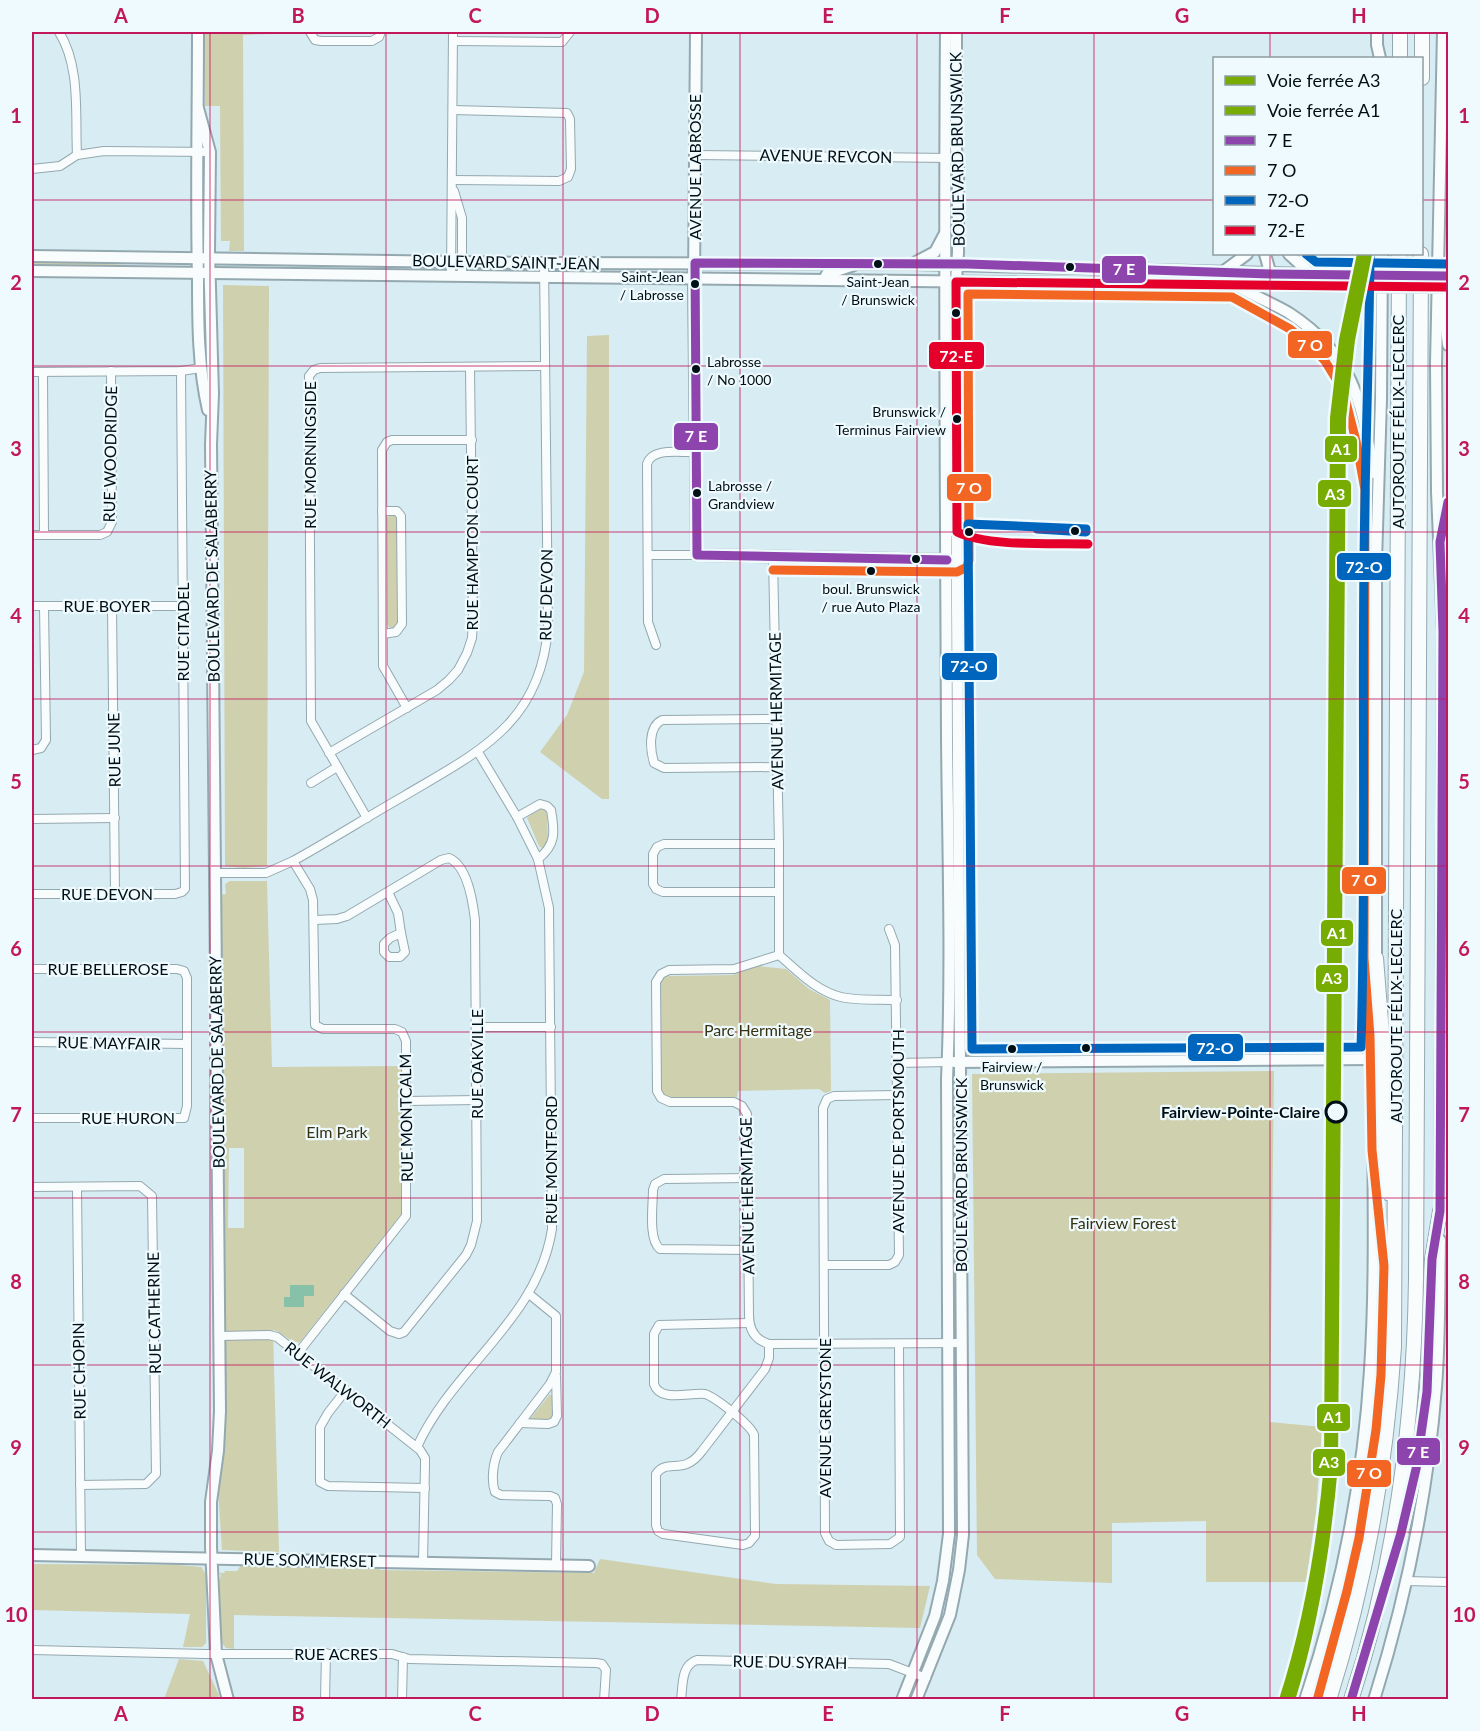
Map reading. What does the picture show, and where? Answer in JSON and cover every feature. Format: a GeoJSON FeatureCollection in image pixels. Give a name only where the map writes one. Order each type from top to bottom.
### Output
{"type":"FeatureCollection","features":[{"type":"Feature","properties":{"kind":"highway"},"geometry":{"type":"LineString","coordinates":[[1400,32],[1400,57]]}},
{"type":"Feature","properties":{"kind":"highway"},"geometry":{"type":"LineString","coordinates":[[1422,32],[1422,57]]}},
{"type":"Feature","properties":{"kind":"highway","name":"AUTOROUTE FÉLIX-LECLERC"},"geometry":{"type":"LineString","coordinates":[[1329,1700],[1362,1579],[1382,1474],[1392,1376],[1396,1264],[1399,255]]}},
{"type":"Feature","properties":{"kind":"highway","name":"AUTOROUTE FÉLIX-LECLERC"},"geometry":{"type":"LineString","coordinates":[[1351,1700],[1374,1623],[1392,1541],[1402,1483],[1412,1397],[1415,1332],[1421,255]]}},
{"type":"Feature","properties":{"kind":"highway"},"geometry":{"type":"LineString","coordinates":[[1376,958],[1382,1034],[1384,1150],[1396,1264]]}},
{"type":"Feature","properties":{"kind":"highway"},"geometry":{"type":"LineString","coordinates":[[1374,1623],[1404,1522],[1420,1448],[1428,1375],[1432,1259],[1440,1211]]}},
{"type":"Feature","properties":{"kind":"street"},"geometry":{"type":"LineString","coordinates":[[59,32],[66,43],[73,66],[77,155]]}},
{"type":"Feature","properties":{"kind":"street","name":"BOULEVARD DE SALABERRY"},"geometry":{"type":"LineString","coordinates":[[198,32],[197,273],[201,368],[211,422]]}},
{"type":"Feature","properties":{"kind":"street"},"geometry":{"type":"LineString","coordinates":[[310,32],[313,38],[319,41],[370,41],[377,38],[381,32]]}},
{"type":"Feature","properties":{"kind":"street"},"geometry":{"type":"LineString","coordinates":[[453,32],[452,183],[457,276]]}},
{"type":"Feature","properties":{"kind":"street"},"geometry":{"type":"LineString","coordinates":[[453,41],[562,42],[570,32]]}},
{"type":"Feature","properties":{"kind":"street","name":"AVENUE LABROSSE"},"geometry":{"type":"LineString","coordinates":[[696,32],[694,278],[697,555]]}},
{"type":"Feature","properties":{"kind":"street","name":"BOULEVARD BRUNSWICK"},"geometry":{"type":"LineString","coordinates":[[916,1700],[950,1615],[962,1551],[960,1062],[950,281],[945,264],[946,32]]}},
{"type":"Feature","properties":{"kind":"street","name":"BOULEVARD BRUNSWICK"},"geometry":{"type":"LineString","coordinates":[[902,1700],[935,1616],[948,1544],[947,1062],[952,560],[944,309],[950,281],[957,264],[956,32]]}},
{"type":"Feature","properties":{"kind":"street"},"geometry":{"type":"LineString","coordinates":[[1377,32],[1380,57]]}},
{"type":"Feature","properties":{"kind":"street"},"geometry":{"type":"LineString","coordinates":[[1443,32],[1439,162],[1449,345]]}},
{"type":"Feature","properties":{"kind":"street"},"geometry":{"type":"LineString","coordinates":[[1372,57],[1377,45]]}},
{"type":"Feature","properties":{"kind":"street"},"geometry":{"type":"LineString","coordinates":[[1443,82],[1449,104]]}},
{"type":"Feature","properties":{"kind":"street","name":"BOULEVARD DE SALABERRY"},"geometry":{"type":"LineString","coordinates":[[198,108],[210,152],[213,394],[211,422],[219,1438],[211,1502],[212,1558],[216,1654],[228,1700]]}},
{"type":"Feature","properties":{"kind":"street"},"geometry":{"type":"LineString","coordinates":[[452,183],[560,181],[568,177],[571,169],[570,119],[565,112],[453,110]]}},
{"type":"Feature","properties":{"kind":"street"},"geometry":{"type":"LineString","coordinates":[[32,169],[60,166],[77,155],[104,151],[210,152]]}},
{"type":"Feature","properties":{"kind":"street","name":"AVENUE REVCON"},"geometry":{"type":"LineString","coordinates":[[696,155],[957,158]]}},
{"type":"Feature","properties":{"kind":"street"},"geometry":{"type":"LineString","coordinates":[[913,264],[935,252],[945,233]]}},
{"type":"Feature","properties":{"kind":"street"},"geometry":{"type":"LineString","coordinates":[[1224,271],[1246,255]]}},
{"type":"Feature","properties":{"kind":"street"},"geometry":{"type":"LineString","coordinates":[[1265,255],[1274,285]]}},
{"type":"Feature","properties":{"kind":"street"},"geometry":{"type":"LineString","coordinates":[[1290,255],[1311,274]]}},
{"type":"Feature","properties":{"kind":"street"},"geometry":{"type":"LineString","coordinates":[[1305,1700],[1327,1628],[1343,1561],[1366,1418],[1372,1333],[1377,489],[1381,399],[1382,255]]}},
{"type":"Feature","properties":{"kind":"street","name":"BOULEVARD SAINT-JEAN"},"geometry":{"type":"LineString","coordinates":[[32,256],[544,263],[957,264],[1311,274],[1352,280],[1449,287]]}},
{"type":"Feature","properties":{"kind":"street","name":"RUE DEVON"},"geometry":{"type":"LineString","coordinates":[[215,873],[266,873],[293,861],[478,752],[503,731],[524,705],[538,678],[545,653],[548,627],[544,263]]}},
{"type":"Feature","properties":{"kind":"street"},"geometry":{"type":"LineString","coordinates":[[824,280],[828,273],[860,263]]}},
{"type":"Feature","properties":{"kind":"street","name":"BOULEVARD SAINT-JEAN"},"geometry":{"type":"LineString","coordinates":[[32,271],[1236,285],[1274,285],[1444,274]]}},
{"type":"Feature","properties":{"kind":"street"},"geometry":{"type":"LineString","coordinates":[[1444,274],[1436,364],[1437,492],[1444,542]]}},
{"type":"Feature","properties":{"kind":"street"},"geometry":{"type":"LineString","coordinates":[[891,281],[931,289],[939,295],[944,309]]}},
{"type":"Feature","properties":{"kind":"street"},"geometry":{"type":"LineString","coordinates":[[1236,285],[1304,324],[1344,367],[1362,407],[1377,489]]}},
{"type":"Feature","properties":{"kind":"street","name":"RUE MORNINGSIDE"},"geometry":{"type":"LineString","coordinates":[[367,818],[312,721],[309,376],[314,370],[320,368],[545,366]]}},
{"type":"Feature","properties":{"kind":"street","name":"RUE HAMPTON COURT"},"geometry":{"type":"LineString","coordinates":[[329,753],[437,690],[454,676],[463,662],[472,638],[470,367]]}},
{"type":"Feature","properties":{"kind":"street"},"geometry":{"type":"LineString","coordinates":[[32,372],[181,371],[201,368]]}},
{"type":"Feature","properties":{"kind":"street","name":"RUE WOODRIDGE"},"geometry":{"type":"LineString","coordinates":[[32,535],[100,535],[107,532],[111,525],[111,371]]}},
{"type":"Feature","properties":{"kind":"street","name":"RUE CITADEL"},"geometry":{"type":"LineString","coordinates":[[181,371],[185,884],[183,892]]}},
{"type":"Feature","properties":{"kind":"street"},"geometry":{"type":"LineString","coordinates":[[43,372],[44,535]]}},
{"type":"Feature","properties":{"kind":"street"},"geometry":{"type":"LineString","coordinates":[[407,708],[384,669],[382,450],[387,442],[392,440],[472,440]]}},
{"type":"Feature","properties":{"kind":"street"},"geometry":{"type":"LineString","coordinates":[[656,645],[648,622],[647,461],[650,456],[658,453],[696,452]]}},
{"type":"Feature","properties":{"kind":"street"},"geometry":{"type":"LineString","coordinates":[[1374,1700],[1406,1581],[1429,1455],[1436,1385],[1445,912],[1444,542],[1449,502]]}},
{"type":"Feature","properties":{"kind":"street"},"geometry":{"type":"LineString","coordinates":[[382,511],[397,511],[401,516],[402,624],[396,632],[383,634]]}},
{"type":"Feature","properties":{"kind":"street"},"geometry":{"type":"LineString","coordinates":[[648,555],[952,560]]}},
{"type":"Feature","properties":{"kind":"street","name":"AVENUE HERMITAGE"},"geometry":{"type":"LineString","coordinates":[[749,1323],[748,1118],[742,1106],[735,1102],[670,1102],[658,1095],[656,982],[665,971],[734,969],[779,955],[773,558]]}},
{"type":"Feature","properties":{"kind":"street","name":"RUE BOYER"},"geometry":{"type":"LineString","coordinates":[[32,606],[183,606]]}},
{"type":"Feature","properties":{"kind":"street"},"geometry":{"type":"LineString","coordinates":[[32,750],[41,748],[45,740],[44,606]]}},
{"type":"Feature","properties":{"kind":"street","name":"RUE JUNE"},"geometry":{"type":"LineString","coordinates":[[112,606],[115,894]]}},
{"type":"Feature","properties":{"kind":"street"},"geometry":{"type":"LineString","coordinates":[[776,719],[662,720],[652,729],[651,747],[654,762],[664,768],[777,767]]}},
{"type":"Feature","properties":{"kind":"street","name":"RUE MONTFORD"},"geometry":{"type":"LineString","coordinates":[[417,1447],[429,1421],[529,1294],[543,1267],[552,1228],[549,908],[538,859],[478,752]]}},
{"type":"Feature","properties":{"kind":"street"},"geometry":{"type":"LineString","coordinates":[[311,783],[337,767]]}},
{"type":"Feature","properties":{"kind":"street"},"geometry":{"type":"LineString","coordinates":[[517,818],[540,804],[547,806],[550,810],[552,844],[548,851],[538,859]]}},
{"type":"Feature","properties":{"kind":"street"},"geometry":{"type":"LineString","coordinates":[[32,819],[115,818]]}},
{"type":"Feature","properties":{"kind":"street"},"geometry":{"type":"LineString","coordinates":[[779,844],[660,845],[653,854],[654,886],[663,892],[779,892]]}},
{"type":"Feature","properties":{"kind":"street","name":"RUE OAKVILLE"},"geometry":{"type":"LineString","coordinates":[[314,920],[342,918],[441,860],[449,858],[458,865],[471,894],[475,921],[477,1221],[471,1245],[466,1255],[408,1328],[399,1334],[390,1331],[344,1294]]}},
{"type":"Feature","properties":{"kind":"street","name":"RUE MONTCALM"},"geometry":{"type":"LineString","coordinates":[[293,861],[312,892],[315,1025],[323,1029],[392,1029],[399,1031],[406,1041],[406,1216],[298,1353]]}},
{"type":"Feature","properties":{"kind":"street","name":"RUE DEVON"},"geometry":{"type":"LineString","coordinates":[[32,894],[175,894],[183,892]]}},
{"type":"Feature","properties":{"kind":"street"},"geometry":{"type":"LineString","coordinates":[[388,892],[398,913],[401,933]]}},
{"type":"Feature","properties":{"kind":"street","name":"AVENUE DE PORTSMOUTH"},"geometry":{"type":"LineString","coordinates":[[824,1265],[889,1265],[897,1259],[896,945],[889,929]]}},
{"type":"Feature","properties":{"kind":"street"},"geometry":{"type":"LineString","coordinates":[[779,955],[811,983],[833,994],[851,999],[897,1000]]}},
{"type":"Feature","properties":{"kind":"street","name":"RUE BELLEROSE"},"geometry":{"type":"LineString","coordinates":[[32,969],[177,969],[184,971]]}},
{"type":"Feature","properties":{"kind":"street","name":"RUE HURON"},"geometry":{"type":"LineString","coordinates":[[32,1118],[183,1118],[187,1106],[187,978],[184,971]]}},
{"type":"Feature","properties":{"kind":"street"},"geometry":{"type":"LineString","coordinates":[[477,1028],[551,1027]]}},
{"type":"Feature","properties":{"kind":"street","name":"RUE MAYFAIR"},"geometry":{"type":"LineString","coordinates":[[32,1042],[187,1044]]}},
{"type":"Feature","properties":{"kind":"street"},"geometry":{"type":"LineString","coordinates":[[898,1063],[1373,1059]]}},
{"type":"Feature","properties":{"kind":"street","name":"AVENUE GREYSTONE"},"geometry":{"type":"LineString","coordinates":[[898,1095],[834,1096],[829,1098],[824,1105],[825,1533],[829,1541],[837,1545],[890,1544],[900,1537],[900,1344]]}},
{"type":"Feature","properties":{"kind":"street"},"geometry":{"type":"LineString","coordinates":[[406,1101],[477,1100]]}},
{"type":"Feature","properties":{"kind":"street"},"geometry":{"type":"LineString","coordinates":[[748,1178],[664,1179],[655,1184],[652,1190],[653,1238],[654,1243],[660,1249],[748,1250]]}},
{"type":"Feature","properties":{"kind":"street","name":"RUE CATHERINE"},"geometry":{"type":"LineString","coordinates":[[32,1187],[140,1186],[153,1196],[156,1474],[146,1484],[80,1485]]}},
{"type":"Feature","properties":{"kind":"street","name":"RUE CHOPIN"},"geometry":{"type":"LineString","coordinates":[[77,1187],[81,1556]]}},
{"type":"Feature","properties":{"kind":"street"},"geometry":{"type":"LineString","coordinates":[[520,1423],[548,1424],[556,1419],[556,1316],[529,1294]]}},
{"type":"Feature","properties":{"kind":"street"},"geometry":{"type":"LineString","coordinates":[[769,1344],[769,1357],[765,1369],[731,1413],[694,1461],[683,1466],[664,1467],[656,1474],[656,1525],[663,1534],[743,1545],[749,1543],[755,1534],[754,1436],[750,1428],[731,1413],[706,1395],[664,1394],[657,1391],[654,1384],[654,1334],[663,1324],[749,1323],[756,1336],[769,1344],[962,1343]]}},
{"type":"Feature","properties":{"kind":"street","name":"RUE WALWORTH"},"geometry":{"type":"LineString","coordinates":[[219,1336],[274,1336],[417,1447]]}},
{"type":"Feature","properties":{"kind":"street"},"geometry":{"type":"LineString","coordinates":[[556,1372],[550,1384],[501,1446],[495,1458],[494,1490],[501,1495],[555,1498],[557,1504],[556,1566]]}},
{"type":"Feature","properties":{"kind":"street"},"geometry":{"type":"LineString","coordinates":[[346,1390],[328,1413],[319,1433],[320,1482],[328,1486],[424,1488]]}},
{"type":"Feature","properties":{"kind":"street"},"geometry":{"type":"LineString","coordinates":[[417,1447],[425,1458],[423,1562]]}},
{"type":"Feature","properties":{"kind":"street","name":"RUE SOMMERSET"},"geometry":{"type":"LineString","coordinates":[[32,1555],[589,1566]]}},
{"type":"Feature","properties":{"kind":"street"},"geometry":{"type":"LineString","coordinates":[[1406,1581],[1449,1582]]}},
{"type":"Feature","properties":{"kind":"street","name":"RUE ACRES"},"geometry":{"type":"LineString","coordinates":[[32,1650],[216,1654],[392,1654],[403,1658],[599,1663],[605,1667],[607,1673],[604,1700]]}},
{"type":"Feature","properties":{"kind":"street"},"geometry":{"type":"LineString","coordinates":[[325,1700],[326,1653]]}},
{"type":"Feature","properties":{"kind":"street"},"geometry":{"type":"LineString","coordinates":[[402,1700],[403,1658]]}},
{"type":"Feature","properties":{"kind":"street","name":"RUE DU SYRAH"},"geometry":{"type":"LineString","coordinates":[[681,1700],[686,1669],[689,1664],[697,1660],[889,1664],[926,1678]]}},
{"type":"Feature","properties":{"kind":"green space"},"geometry":{"type":"Polygon","coordinates":[[[204,32],[272,32],[272,34],[243,35],[244,251],[229,251],[230,241],[221,241],[220,106],[205,106],[204,32]]]}},
{"type":"Feature","properties":{"kind":"green space"},"geometry":{"type":"Polygon","coordinates":[[[32,262],[130,263],[130,264],[32,266],[32,262]]]}},
{"type":"Feature","properties":{"kind":"green space"},"geometry":{"type":"Polygon","coordinates":[[[223,285],[269,286],[267,866],[243,868],[225,866],[223,285]]]}},
{"type":"Feature","properties":{"kind":"green space"},"geometry":{"type":"Polygon","coordinates":[[[609,335],[609,799],[602,799],[540,752],[567,715],[584,672],[587,336],[609,335]]]}},
{"type":"Feature","properties":{"kind":"green space"},"geometry":{"type":"Polygon","coordinates":[[[391,514],[398,519],[399,624],[393,629],[387,623],[387,518],[391,514]]]}},
{"type":"Feature","properties":{"kind":"green space"},"geometry":{"type":"Polygon","coordinates":[[[540,809],[546,811],[547,815],[548,841],[546,847],[542,848],[527,818],[540,809]]]}},
{"type":"Feature","properties":{"kind":"green space","name":"Elm Park"},"geometry":{"type":"Polygon","coordinates":[[[230,881],[267,881],[272,1067],[401,1066],[402,1213],[300,1342],[293,1341],[273,1330],[279,1552],[222,1550],[218,1489],[220,895],[226,894],[225,884],[230,881]],[[229,1148],[228,1228],[244,1228],[244,1148],[229,1148]]]}},
{"type":"Feature","properties":{"kind":"green space","name":"Parc Hermitage"},"geometry":{"type":"Polygon","coordinates":[[[758,966],[786,969],[809,989],[830,1000],[831,1091],[825,1093],[819,1089],[738,1091],[737,1097],[671,1098],[664,1095],[661,1091],[660,984],[663,978],[732,975],[758,966]]]}},
{"type":"Feature","properties":{"kind":"green space","name":"Fairview Forest"},"geometry":{"type":"Polygon","coordinates":[[[1274,1071],[1270,1422],[1322,1427],[1316,1512],[1306,1582],[1206,1582],[1206,1521],[1112,1523],[1112,1583],[995,1579],[977,1555],[972,1074],[1274,1071]]]}},
{"type":"Feature","properties":{"kind":"green space"},"geometry":{"type":"Polygon","coordinates":[[[952,1113],[955,1152],[956,1244],[951,1212],[952,1113]]]}},
{"type":"Feature","properties":{"kind":"green space"},"geometry":{"type":"Polygon","coordinates":[[[953,1392],[957,1427],[957,1532],[953,1486],[953,1392]]]}},
{"type":"Feature","properties":{"kind":"green space"},"geometry":{"type":"Polygon","coordinates":[[[550,1394],[552,1396],[552,1417],[546,1420],[530,1419],[550,1394]]]}},
{"type":"Feature","properties":{"kind":"green space"},"geometry":{"type":"Polygon","coordinates":[[[600,1559],[776,1584],[930,1586],[920,1628],[234,1615],[234,1649],[226,1648],[221,1642],[218,1586],[221,1575],[219,1573],[237,1571],[241,1565],[379,1568],[380,1570],[594,1573],[600,1559]]]}},
{"type":"Feature","properties":{"kind":"green space"},"geometry":{"type":"Polygon","coordinates":[[[32,1564],[201,1567],[206,1574],[206,1643],[202,1647],[183,1647],[190,1614],[32,1610],[32,1564]]]}},
{"type":"Feature","properties":{"kind":"green space"},"geometry":{"type":"Polygon","coordinates":[[[179,1659],[203,1661],[219,1695],[218,1699],[164,1699],[179,1659]]]}},
{"type":"Feature","properties":{"kind":"shaded area"},"geometry":{"type":"Polygon","coordinates":[[[290,1285],[314,1285],[314,1296],[304,1296],[304,1307],[284,1307],[284,1297],[290,1297],[290,1285]]]}},
{"type":"Feature","properties":{"kind":"rail line","name":"A3"},"geometry":{"type":"LineString","coordinates":[[1284,1700],[1301,1642],[1313,1583],[1323,1524],[1329,1464],[1335,418],[1344,340],[1362,255]]}},
{"type":"Feature","properties":{"kind":"rail line","name":"A1"},"geometry":{"type":"LineString","coordinates":[[1290,1700],[1306,1642],[1318,1584],[1333,1465],[1341,418],[1350,340],[1367,255]]}},
{"type":"Feature","properties":{"kind":"transit line","name":"72-O"},"geometry":{"type":"LineString","coordinates":[[1307,255],[1316,262],[1448,264]]}},
{"type":"Feature","properties":{"kind":"transit line","name":"72-O"},"geometry":{"type":"LineString","coordinates":[[1037,529],[1086,532],[1086,529],[968,524],[972,1049],[1361,1047],[1364,562],[1370,255]]}},
{"type":"Feature","properties":{"kind":"transit line"},"geometry":{"type":"LineString","coordinates":[[947,560],[697,555],[695,263],[967,264],[1270,274],[1448,276]]}},
{"type":"Feature","properties":{"kind":"transit line","name":"72-E"},"geometry":{"type":"LineString","coordinates":[[1088,544],[1003,542],[970,537],[957,532],[956,282],[1448,287]]}},
{"type":"Feature","properties":{"kind":"transit line"},"geometry":{"type":"LineString","coordinates":[[773,570],[957,572],[967,567],[969,560],[968,294],[1232,297],[1290,329],[1325,361],[1336,379],[1345,398],[1365,490],[1364,958],[1370,1036],[1372,1150],[1384,1266],[1381,1375],[1376,1430],[1359,1538],[1318,1697]]}},
{"type":"Feature","properties":{"kind":"transit line"},"geometry":{"type":"LineString","coordinates":[[1351,1700],[1401,1533],[1416,1469],[1427,1392],[1432,1259],[1440,1211],[1443,632],[1440,542],[1448,502]]}},
{"type":"Feature","properties":{"kind":"place","name":"Saint-Jean / Brunswick"},"geometry":{"type":"Point","coordinates":[878,264]}},
{"type":"Feature","properties":{"kind":"place","name":"Saint-Jean / Labrosse"},"geometry":{"type":"Point","coordinates":[695,284]}},
{"type":"Feature","properties":{"kind":"place","name":"Labrosse / No 1000"},"geometry":{"type":"Point","coordinates":[696,369]}},
{"type":"Feature","properties":{"kind":"place","name":"Brunswick / Terminus Fairview"},"geometry":{"type":"Point","coordinates":[957,419]}},
{"type":"Feature","properties":{"kind":"place","name":"Labrosse / Grandview"},"geometry":{"type":"Point","coordinates":[697,493]}},
{"type":"Feature","properties":{"kind":"place","name":"boul. Brunswick / rue Auto Plaza"},"geometry":{"type":"Point","coordinates":[871,571]}},
{"type":"Feature","properties":{"kind":"place","name":"Fairview / Brunswick"},"geometry":{"type":"Point","coordinates":[1012,1049]}},
{"type":"Feature","properties":{"kind":"place","name":"Fairview-Pointe-Claire"},"geometry":{"type":"Point","coordinates":[1336,1112]}}]}
